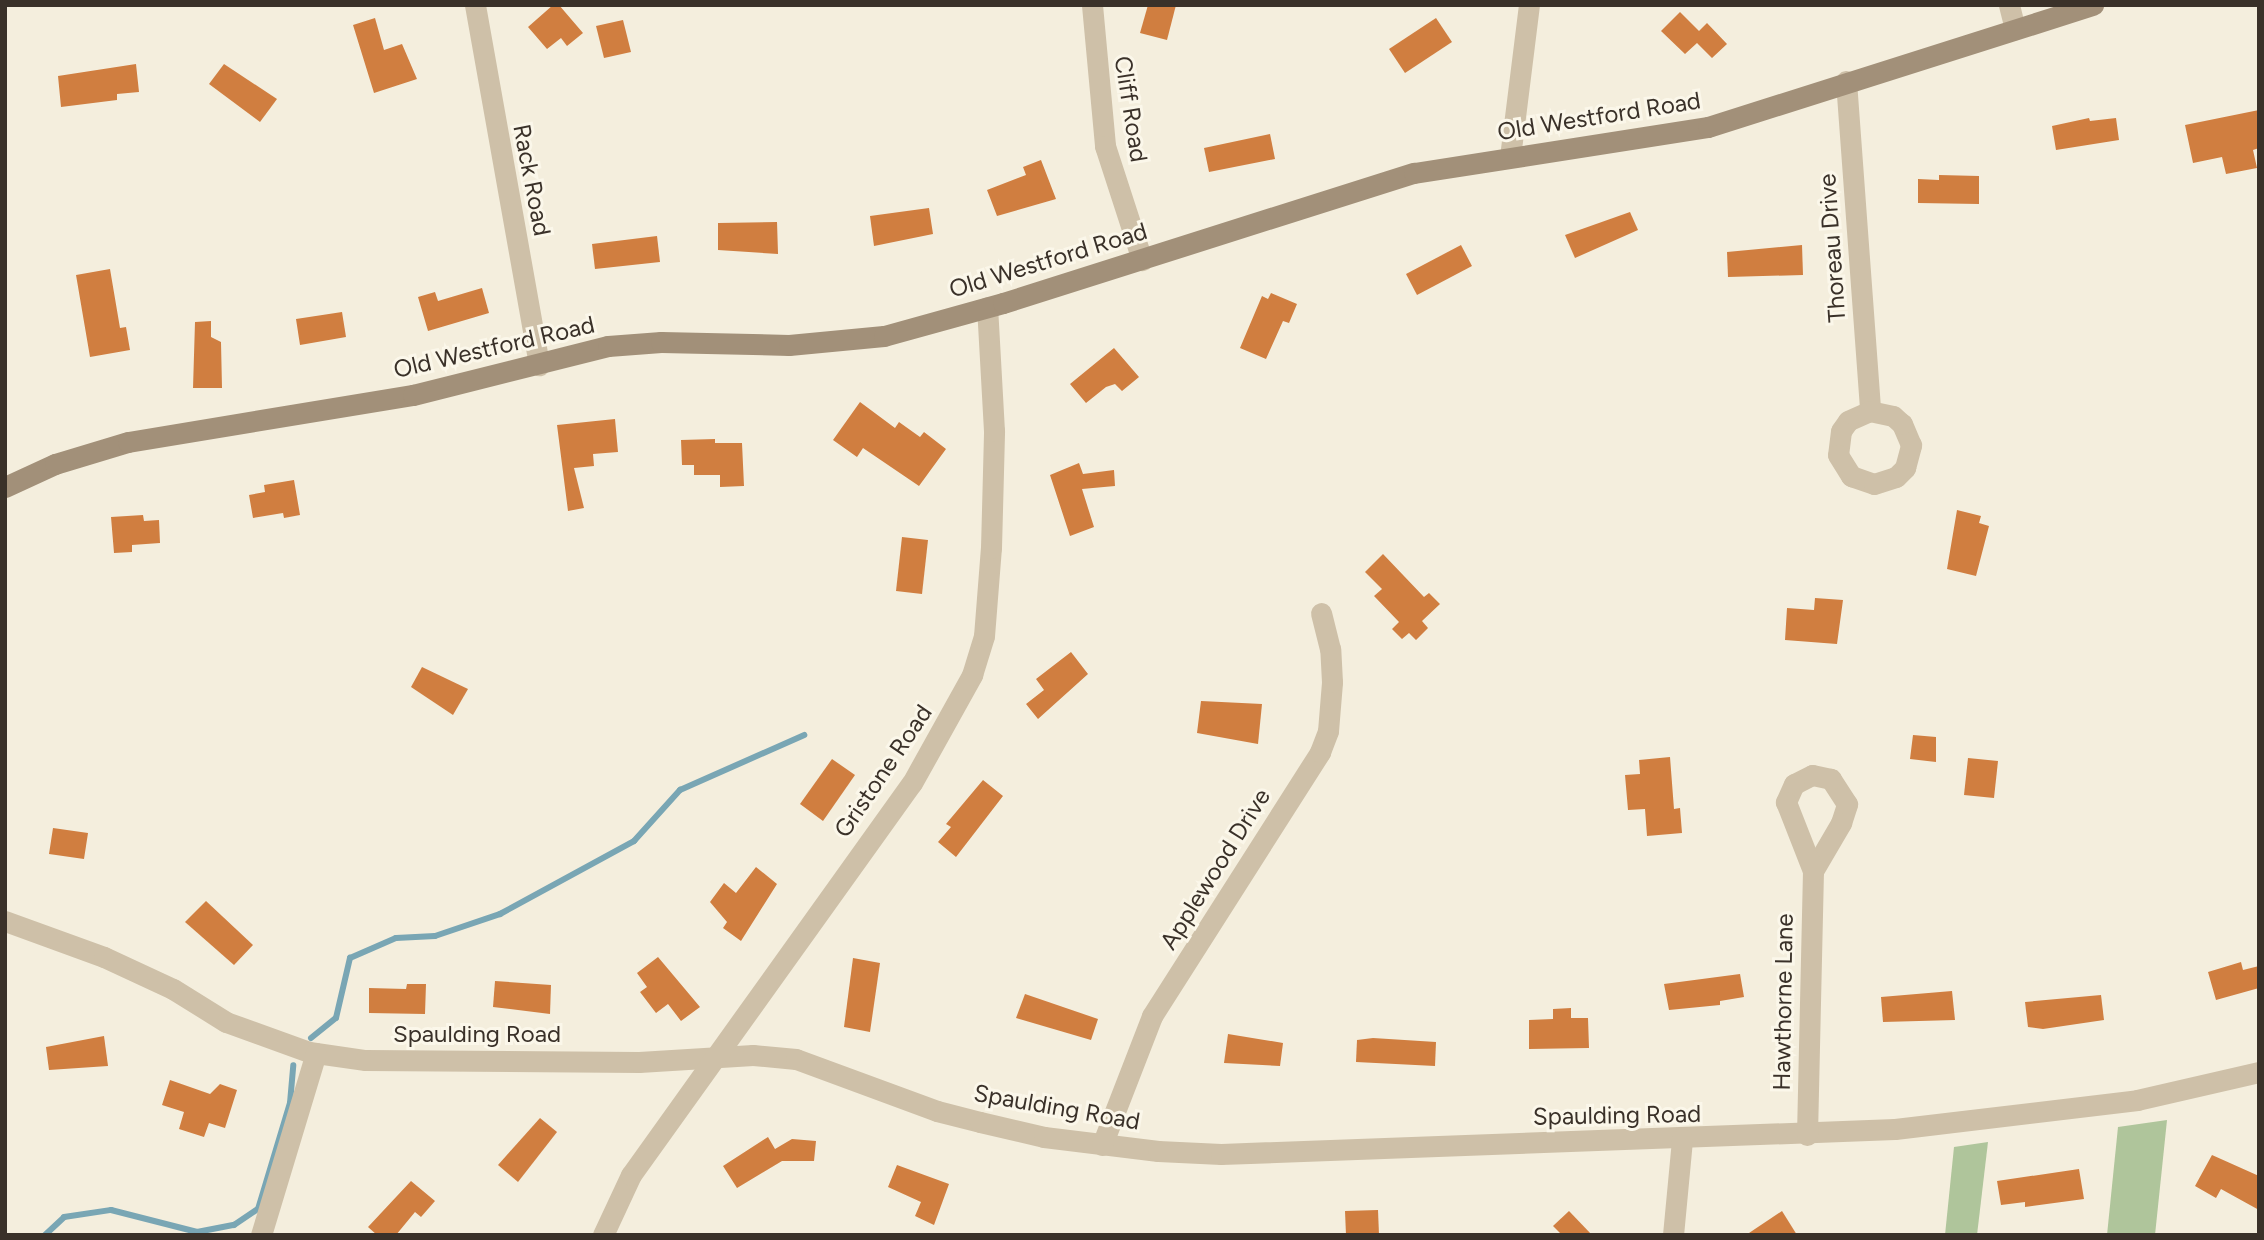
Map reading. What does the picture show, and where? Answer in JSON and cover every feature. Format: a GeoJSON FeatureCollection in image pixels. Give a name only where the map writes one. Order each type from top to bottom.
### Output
{"type":"FeatureCollection","features":[{"type":"Feature","properties":{"kind":"main road","name":"Old Westford Road"},"geometry":{"type":"LineString","coordinates":[[5,487],[55,464],[128,442],[343,408],[539,365],[608,346],[661,342],[789,345],[884,336],[1142,260],[1414,173],[1708,127],[1846,81],[2093,5]]}},
{"type":"Feature","properties":{"kind":"street","name":"Rack Road"},"geometry":{"type":"LineString","coordinates":[[475,5],[539,365]]}},
{"type":"Feature","properties":{"kind":"street","name":"Cliff Road"},"geometry":{"type":"LineString","coordinates":[[1092,5],[1105,146],[1142,260]]}},
{"type":"Feature","properties":{"kind":"street"},"geometry":{"type":"LineString","coordinates":[[1510,157],[1529,5]]}},
{"type":"Feature","properties":{"kind":"street"},"geometry":{"type":"LineString","coordinates":[[2009,5],[2015,29]]}},
{"type":"Feature","properties":{"kind":"street","name":"Thoreau Drive"},"geometry":{"type":"LineString","coordinates":[[1846,81],[1870,411]]}},
{"type":"Feature","properties":{"kind":"street","name":"Gristone Road"},"geometry":{"type":"LineString","coordinates":[[603,1235],[631,1175],[912,783],[972,675],[984,636],[991,561],[994,431],[987,307]]}},
{"type":"Feature","properties":{"kind":"street","name":"Applewood Drive"},"geometry":{"type":"LineString","coordinates":[[1102,1145],[1152,1016],[1320,752],[1328,731],[1332,682],[1330,649],[1321,613]]}},
{"type":"Feature","properties":{"kind":"street","name":"Hawthorne Lane"},"geometry":{"type":"LineString","coordinates":[[1807,1135],[1813,871]]}},
{"type":"Feature","properties":{"kind":"street","name":"Spaulding Road"},"geometry":{"type":"LineString","coordinates":[[5,922],[104,957],[173,989],[226,1021],[316,1053],[379,1060],[639,1062],[716,1057],[796,1059],[937,1111],[1044,1137],[1102,1145],[1221,1154],[1807,1135],[1895,1129],[2137,1100],[2259,1072]]}},
{"type":"Feature","properties":{"kind":"street"},"geometry":{"type":"LineString","coordinates":[[261,1235],[316,1053]]}},
{"type":"Feature","properties":{"kind":"street"},"geometry":{"type":"LineString","coordinates":[[1673,1235],[1682,1139]]}},
{"type":"Feature","properties":{"kind":"green space"},"geometry":{"type":"Polygon","coordinates":[[[2167,1120],[2155,1235],[2107,1235],[2118,1127],[2167,1120]]]}},
{"type":"Feature","properties":{"kind":"green space"},"geometry":{"type":"Polygon","coordinates":[[[1988,1142],[1977,1235],[1945,1235],[1954,1147],[1988,1142]]]}},
{"type":"Feature","properties":{"kind":"building"},"geometry":{"type":"Polygon","coordinates":[[[553,5],[559,5],[583,33],[567,46],[561,38],[547,49],[528,27],[553,5]]]}},
{"type":"Feature","properties":{"kind":"building"},"geometry":{"type":"Polygon","coordinates":[[[1148,5],[1176,5],[1167,40],[1140,33],[1148,5]]]}},
{"type":"Feature","properties":{"kind":"building"},"geometry":{"type":"Polygon","coordinates":[[[1680,12],[1699,31],[1707,23],[1727,44],[1712,58],[1697,43],[1685,54],[1661,31],[1680,12]]]}},
{"type":"Feature","properties":{"kind":"building"},"geometry":{"type":"Polygon","coordinates":[[[375,18],[384,50],[402,44],[417,79],[374,93],[353,25],[375,18]]]}},
{"type":"Feature","properties":{"kind":"building"},"geometry":{"type":"Polygon","coordinates":[[[1436,18],[1452,42],[1405,73],[1389,49],[1436,18]]]}},
{"type":"Feature","properties":{"kind":"building"},"geometry":{"type":"Polygon","coordinates":[[[623,20],[631,52],[604,58],[596,26],[623,20]]]}},
{"type":"Feature","properties":{"kind":"building"},"geometry":{"type":"Polygon","coordinates":[[[136,64],[139,92],[117,94],[117,100],[61,107],[58,76],[136,64]]]}},
{"type":"Feature","properties":{"kind":"building"},"geometry":{"type":"Polygon","coordinates":[[[224,64],[277,99],[260,122],[209,84],[224,64]]]}},
{"type":"Feature","properties":{"kind":"building"},"geometry":{"type":"Polygon","coordinates":[[[2259,110],[2259,148],[2253,150],[2257,168],[2226,174],[2222,157],[2193,163],[2185,125],[2259,110]]]}},
{"type":"Feature","properties":{"kind":"building"},"geometry":{"type":"Polygon","coordinates":[[[2089,118],[2090,121],[2116,118],[2119,140],[2056,150],[2052,126],[2089,118]]]}},
{"type":"Feature","properties":{"kind":"building"},"geometry":{"type":"Polygon","coordinates":[[[1270,134],[1275,159],[1209,172],[1204,148],[1270,134]]]}},
{"type":"Feature","properties":{"kind":"building"},"geometry":{"type":"Polygon","coordinates":[[[1041,160],[1056,199],[997,216],[987,190],[1026,175],[1023,167],[1041,160]]]}},
{"type":"Feature","properties":{"kind":"building"},"geometry":{"type":"Polygon","coordinates":[[[1939,175],[1979,176],[1979,204],[1918,203],[1918,179],[1939,180],[1939,175]]]}},
{"type":"Feature","properties":{"kind":"building"},"geometry":{"type":"Polygon","coordinates":[[[929,208],[933,234],[874,246],[870,216],[929,208]]]}},
{"type":"Feature","properties":{"kind":"building"},"geometry":{"type":"Polygon","coordinates":[[[1630,212],[1638,230],[1575,258],[1565,235],[1630,212]]]}},
{"type":"Feature","properties":{"kind":"building"},"geometry":{"type":"Polygon","coordinates":[[[777,222],[778,254],[718,250],[718,223],[777,222]]]}},
{"type":"Feature","properties":{"kind":"building"},"geometry":{"type":"Polygon","coordinates":[[[657,236],[660,262],[595,269],[592,244],[657,236]]]}},
{"type":"Feature","properties":{"kind":"building"},"geometry":{"type":"Polygon","coordinates":[[[1461,245],[1472,266],[1417,295],[1406,274],[1461,245]]]}},
{"type":"Feature","properties":{"kind":"building"},"geometry":{"type":"Polygon","coordinates":[[[1802,245],[1803,275],[1728,277],[1727,252],[1802,245]]]}},
{"type":"Feature","properties":{"kind":"building"},"geometry":{"type":"Polygon","coordinates":[[[110,269],[120,328],[126,327],[130,350],[90,357],[76,275],[110,269]]]}},
{"type":"Feature","properties":{"kind":"building"},"geometry":{"type":"Polygon","coordinates":[[[482,288],[489,313],[428,331],[418,297],[435,292],[438,301],[482,288]]]}},
{"type":"Feature","properties":{"kind":"building"},"geometry":{"type":"Polygon","coordinates":[[[1271,293],[1297,304],[1289,323],[1283,321],[1266,359],[1240,348],[1262,296],[1268,299],[1271,293]]]}},
{"type":"Feature","properties":{"kind":"building"},"geometry":{"type":"Polygon","coordinates":[[[342,312],[346,337],[300,345],[296,319],[342,312]]]}},
{"type":"Feature","properties":{"kind":"building"},"geometry":{"type":"Polygon","coordinates":[[[211,321],[211,337],[221,342],[222,388],[193,388],[195,322],[211,321]]]}},
{"type":"Feature","properties":{"kind":"building"},"geometry":{"type":"Polygon","coordinates":[[[1114,348],[1139,377],[1122,391],[1115,384],[1106,387],[1086,403],[1070,384],[1114,348]]]}},
{"type":"Feature","properties":{"kind":"building"},"geometry":{"type":"Polygon","coordinates":[[[860,402],[895,428],[899,422],[920,437],[924,432],[946,449],[919,486],[863,448],[857,457],[833,440],[860,402]]]}},
{"type":"Feature","properties":{"kind":"building"},"geometry":{"type":"Polygon","coordinates":[[[615,419],[618,452],[593,454],[594,466],[574,468],[584,508],[568,511],[557,425],[615,419]]]}},
{"type":"Feature","properties":{"kind":"building"},"geometry":{"type":"Polygon","coordinates":[[[715,439],[715,443],[742,443],[744,486],[720,487],[720,475],[694,475],[694,465],[682,465],[681,440],[715,439]]]}},
{"type":"Feature","properties":{"kind":"building"},"geometry":{"type":"Polygon","coordinates":[[[1079,463],[1083,474],[1114,470],[1115,486],[1082,489],[1094,527],[1070,536],[1050,475],[1079,463]]]}},
{"type":"Feature","properties":{"kind":"building"},"geometry":{"type":"Polygon","coordinates":[[[294,480],[300,515],[284,518],[283,513],[253,518],[249,495],[265,492],[264,485],[294,480]]]}},
{"type":"Feature","properties":{"kind":"building"},"geometry":{"type":"Polygon","coordinates":[[[1957,510],[1981,516],[1979,523],[1989,526],[1976,576],[1947,569],[1957,510]]]}},
{"type":"Feature","properties":{"kind":"building"},"geometry":{"type":"Polygon","coordinates":[[[143,515],[144,521],[159,520],[160,543],[132,545],[132,552],[114,553],[111,517],[143,515]]]}},
{"type":"Feature","properties":{"kind":"building"},"geometry":{"type":"Polygon","coordinates":[[[902,537],[928,540],[922,594],[896,591],[902,537]]]}},
{"type":"Feature","properties":{"kind":"building"},"geometry":{"type":"Polygon","coordinates":[[[1383,554],[1424,597],[1429,593],[1440,604],[1422,621],[1428,628],[1416,640],[1409,633],[1402,639],[1392,629],[1399,622],[1374,596],[1382,589],[1365,572],[1383,554]]]}},
{"type":"Feature","properties":{"kind":"building"},"geometry":{"type":"Polygon","coordinates":[[[1815,598],[1843,600],[1837,644],[1785,640],[1787,608],[1814,610],[1815,598]]]}},
{"type":"Feature","properties":{"kind":"building"},"geometry":{"type":"Polygon","coordinates":[[[1071,652],[1088,674],[1038,719],[1026,704],[1044,690],[1036,679],[1071,652]]]}},
{"type":"Feature","properties":{"kind":"building"},"geometry":{"type":"Polygon","coordinates":[[[422,667],[468,689],[453,715],[411,687],[422,667]]]}},
{"type":"Feature","properties":{"kind":"building"},"geometry":{"type":"Polygon","coordinates":[[[1201,701],[1262,704],[1258,744],[1197,733],[1201,701]]]}},
{"type":"Feature","properties":{"kind":"building"},"geometry":{"type":"Polygon","coordinates":[[[1913,735],[1936,737],[1936,762],[1910,759],[1913,735]]]}},
{"type":"Feature","properties":{"kind":"building"},"geometry":{"type":"Polygon","coordinates":[[[1670,757],[1674,809],[1680,808],[1682,833],[1647,836],[1645,809],[1628,810],[1625,775],[1640,774],[1639,760],[1670,757]]]}},
{"type":"Feature","properties":{"kind":"building"},"geometry":{"type":"Polygon","coordinates":[[[1968,758],[1998,761],[1994,798],[1964,795],[1968,758]]]}},
{"type":"Feature","properties":{"kind":"building"},"geometry":{"type":"Polygon","coordinates":[[[832,759],[855,775],[823,821],[800,804],[832,759]]]}},
{"type":"Feature","properties":{"kind":"building"},"geometry":{"type":"Polygon","coordinates":[[[983,780],[1003,796],[956,857],[938,842],[951,827],[946,824],[983,780]]]}},
{"type":"Feature","properties":{"kind":"building"},"geometry":{"type":"Polygon","coordinates":[[[53,828],[88,833],[84,859],[49,854],[53,828]]]}},
{"type":"Feature","properties":{"kind":"building"},"geometry":{"type":"Polygon","coordinates":[[[756,867],[777,884],[741,941],[723,928],[727,922],[710,902],[724,883],[736,893],[756,867]]]}},
{"type":"Feature","properties":{"kind":"building"},"geometry":{"type":"Polygon","coordinates":[[[206,901],[253,945],[234,965],[185,922],[206,901]]]}},
{"type":"Feature","properties":{"kind":"building"},"geometry":{"type":"Polygon","coordinates":[[[658,957],[700,1007],[681,1021],[668,1004],[656,1013],[640,992],[647,987],[637,973],[658,957]]]}},
{"type":"Feature","properties":{"kind":"building"},"geometry":{"type":"Polygon","coordinates":[[[853,958],[880,963],[870,1032],[844,1027],[853,958]]]}},
{"type":"Feature","properties":{"kind":"building"},"geometry":{"type":"Polygon","coordinates":[[[2241,962],[2243,970],[2259,966],[2259,988],[2216,1000],[2208,972],[2241,962]]]}},
{"type":"Feature","properties":{"kind":"building"},"geometry":{"type":"Polygon","coordinates":[[[1740,974],[1744,997],[1720,1001],[1720,1005],[1669,1010],[1664,984],[1740,974]]]}},
{"type":"Feature","properties":{"kind":"building"},"geometry":{"type":"Polygon","coordinates":[[[495,981],[551,985],[550,1014],[493,1007],[495,981]]]}},
{"type":"Feature","properties":{"kind":"building"},"geometry":{"type":"Polygon","coordinates":[[[407,984],[426,984],[425,1014],[369,1013],[369,988],[406,989],[407,984]]]}},
{"type":"Feature","properties":{"kind":"building"},"geometry":{"type":"Polygon","coordinates":[[[1952,991],[1955,1020],[1883,1022],[1881,997],[1952,991]]]}},
{"type":"Feature","properties":{"kind":"building"},"geometry":{"type":"Polygon","coordinates":[[[1025,994],[1098,1019],[1091,1040],[1016,1018],[1025,994]]]}},
{"type":"Feature","properties":{"kind":"building"},"geometry":{"type":"Polygon","coordinates":[[[2101,995],[2104,1020],[2043,1029],[2028,1027],[2025,1002],[2101,995]]]}},
{"type":"Feature","properties":{"kind":"building"},"geometry":{"type":"Polygon","coordinates":[[[1571,1008],[1571,1018],[1588,1018],[1589,1048],[1529,1049],[1529,1020],[1553,1019],[1553,1009],[1571,1008]]]}},
{"type":"Feature","properties":{"kind":"building"},"geometry":{"type":"Polygon","coordinates":[[[1228,1034],[1283,1043],[1280,1066],[1224,1063],[1228,1034]]]}},
{"type":"Feature","properties":{"kind":"building"},"geometry":{"type":"Polygon","coordinates":[[[104,1036],[108,1066],[49,1070],[46,1047],[104,1036]]]}},
{"type":"Feature","properties":{"kind":"building"},"geometry":{"type":"Polygon","coordinates":[[[1373,1038],[1436,1042],[1435,1066],[1356,1062],[1357,1040],[1373,1038]]]}},
{"type":"Feature","properties":{"kind":"building"},"geometry":{"type":"Polygon","coordinates":[[[170,1080],[210,1094],[220,1084],[237,1090],[225,1128],[209,1123],[204,1137],[179,1129],[184,1112],[162,1105],[170,1080]]]}},
{"type":"Feature","properties":{"kind":"building"},"geometry":{"type":"Polygon","coordinates":[[[540,1118],[557,1132],[518,1182],[498,1165],[540,1118]]]}},
{"type":"Feature","properties":{"kind":"building"},"geometry":{"type":"Polygon","coordinates":[[[768,1137],[775,1149],[792,1139],[816,1141],[814,1161],[782,1161],[737,1188],[723,1166],[768,1137]]]}},
{"type":"Feature","properties":{"kind":"building"},"geometry":{"type":"Polygon","coordinates":[[[2212,1155],[2259,1176],[2259,1210],[2221,1189],[2216,1198],[2195,1186],[2212,1155]]]}},
{"type":"Feature","properties":{"kind":"building"},"geometry":{"type":"Polygon","coordinates":[[[897,1165],[949,1184],[934,1225],[915,1216],[921,1202],[888,1187],[897,1165]]]}},
{"type":"Feature","properties":{"kind":"building"},"geometry":{"type":"Polygon","coordinates":[[[2079,1169],[2084,1199],[2025,1207],[2025,1202],[2001,1205],[1997,1181],[2079,1169]]]}},
{"type":"Feature","properties":{"kind":"building"},"geometry":{"type":"Polygon","coordinates":[[[411,1181],[435,1201],[421,1217],[415,1212],[396,1235],[377,1235],[368,1227],[411,1181]]]}},
{"type":"Feature","properties":{"kind":"building"},"geometry":{"type":"Polygon","coordinates":[[[1378,1210],[1379,1235],[1346,1235],[1345,1211],[1378,1210]]]}},
{"type":"Feature","properties":{"kind":"building"},"geometry":{"type":"Polygon","coordinates":[[[1569,1211],[1592,1235],[1562,1235],[1553,1226],[1569,1211]]]}},
{"type":"Feature","properties":{"kind":"building"},"geometry":{"type":"Polygon","coordinates":[[[1782,1211],[1797,1235],[1746,1235],[1782,1211]]]}},
{"type":"Feature","properties":{"kind":"waterway"},"geometry":{"type":"LineString","coordinates":[[311,1038],[336,1018],[350,958],[396,938],[435,936],[500,914],[634,841],[680,790],[804,735]]}},
{"type":"Feature","properties":{"kind":"waterway"},"geometry":{"type":"LineString","coordinates":[[45,1235],[64,1217],[111,1210],[197,1232],[234,1225],[258,1209],[290,1103],[293,1065]]}}]}
